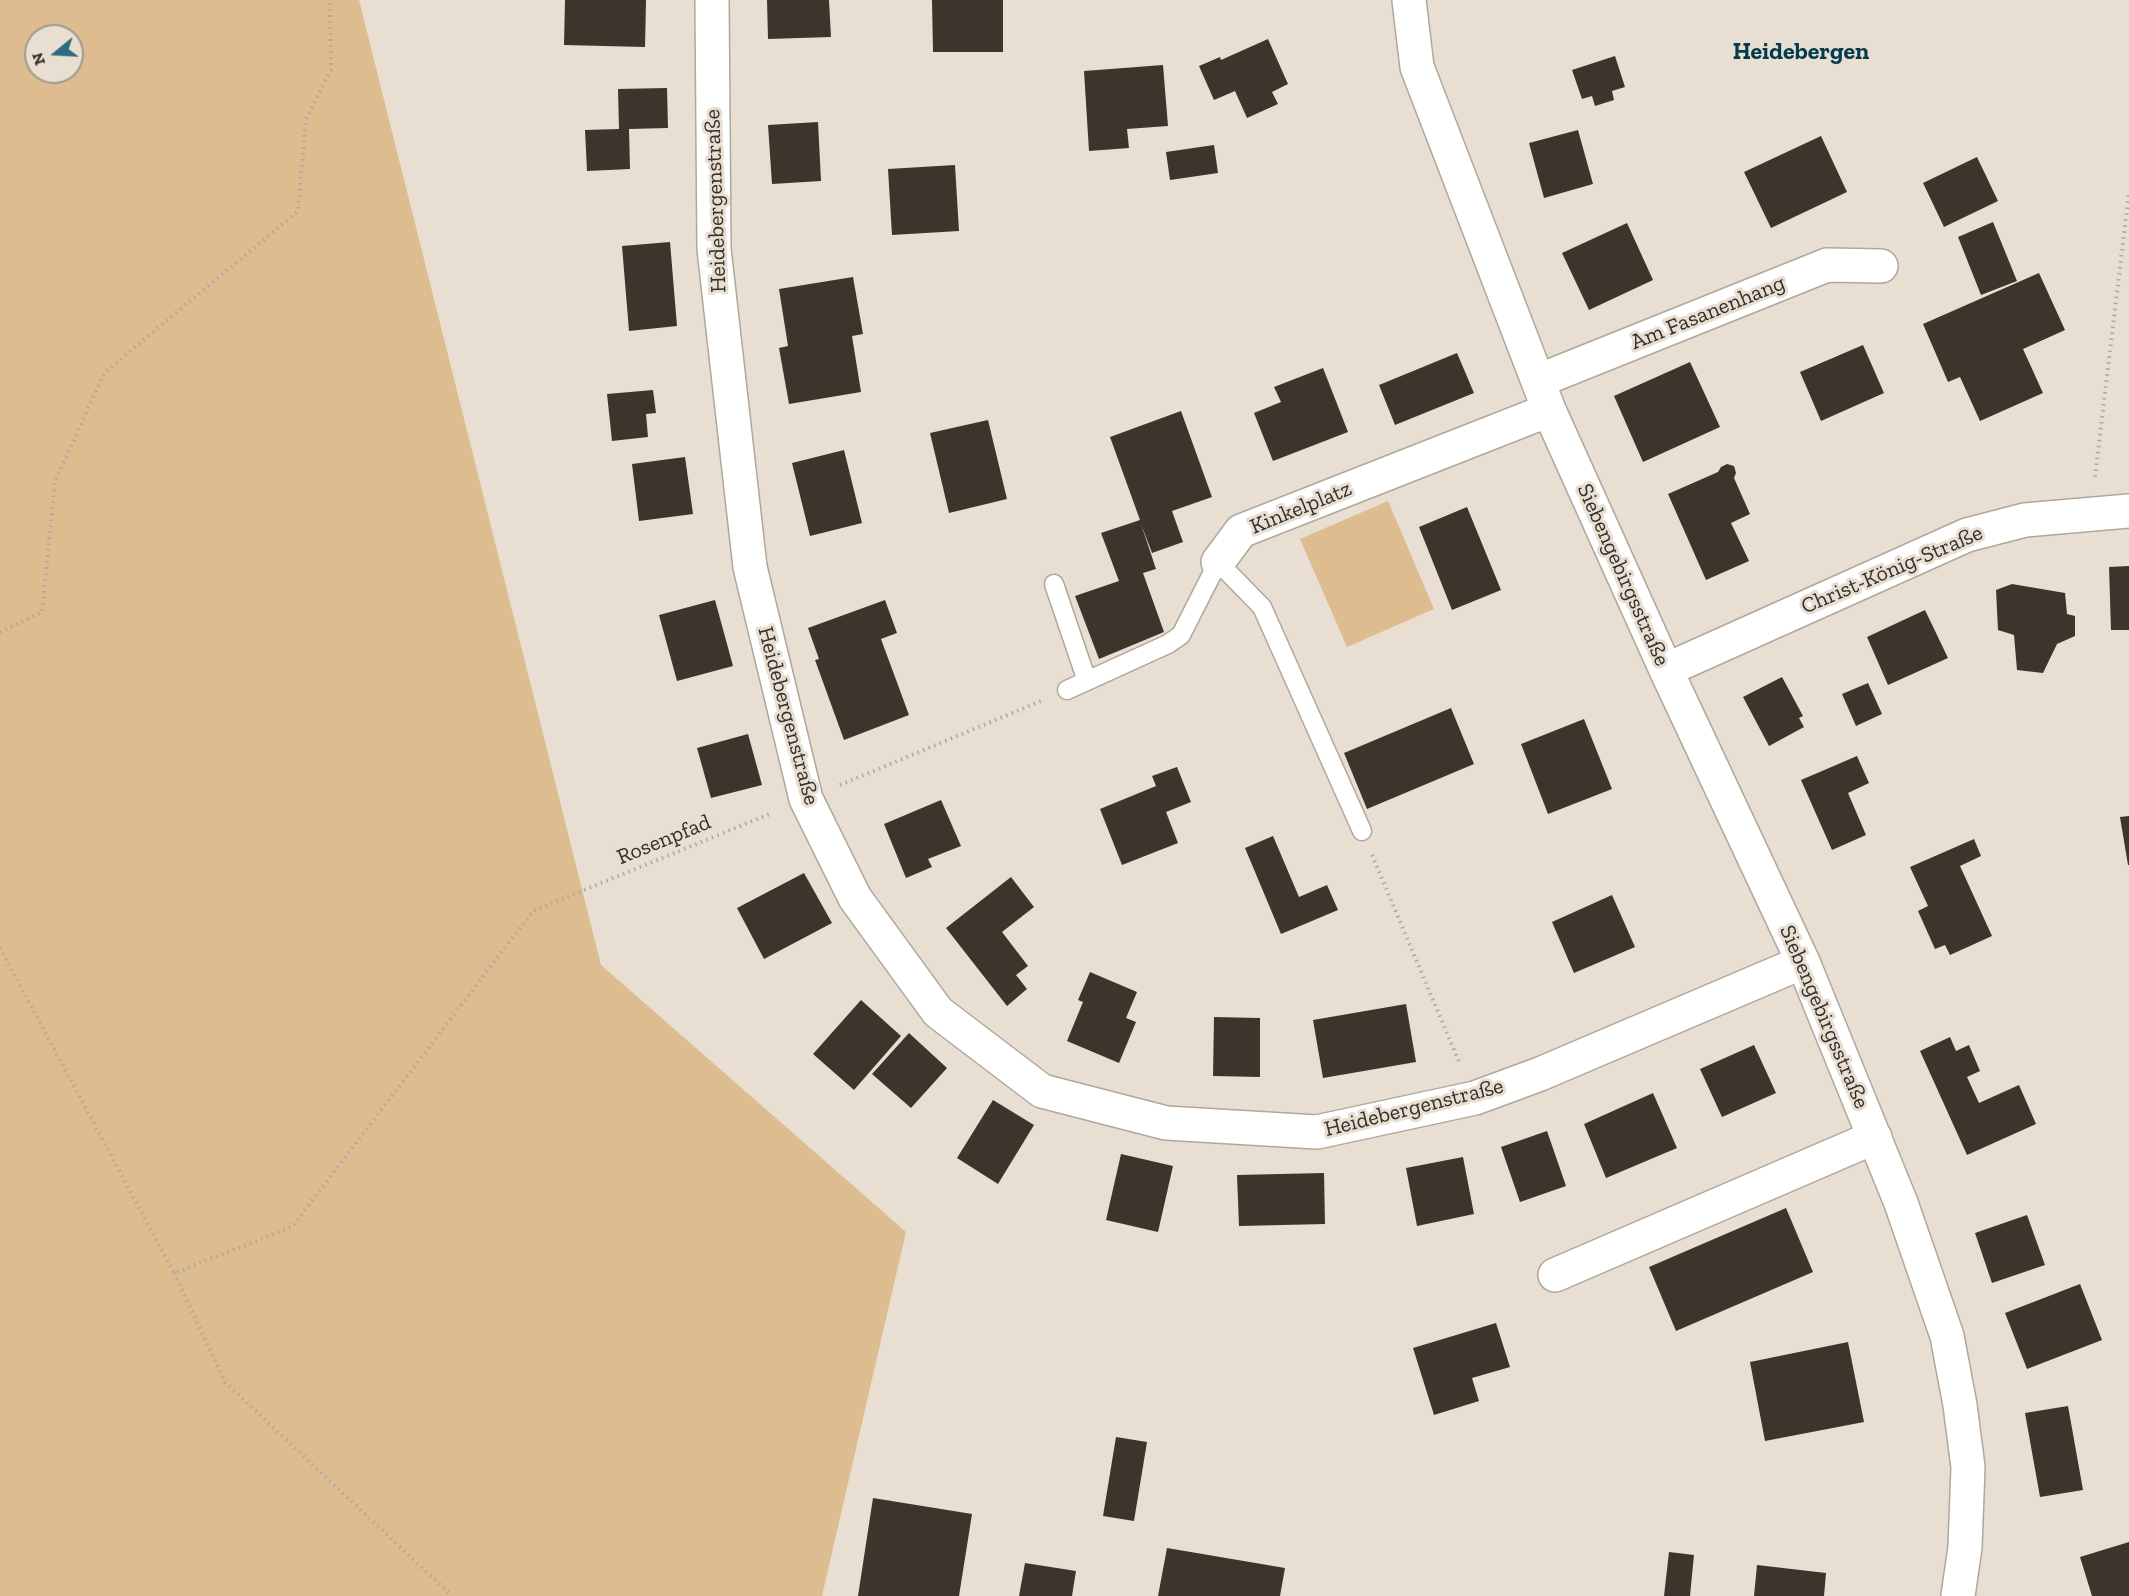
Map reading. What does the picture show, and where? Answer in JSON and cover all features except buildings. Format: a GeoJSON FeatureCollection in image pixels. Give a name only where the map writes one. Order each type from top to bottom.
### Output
{"type":"FeatureCollection","features":[{"type":"Feature","properties":{"kind":"street","name":"Heidebergenstraße"},"geometry":{"type":"LineString","coordinates":[[712,0],[714,249],[750,567],[806,799],[855,898],[938,1012],[1042,1091],[1166,1123],[1317,1132],[1475,1098],[1540,1074],[1803,962]]}},
{"type":"Feature","properties":{"kind":"street","name":"Siebengebirgsstraße"},"geometry":{"type":"LineString","coordinates":[[1409,0],[1417,67],[1544,396],[1666,670],[1803,962],[1901,1203],[1947,1336],[1960,1405],[1968,1467],[1965,1547],[1958,1596]]}},
{"type":"Feature","properties":{"kind":"street","name":"Am Fasanenhang"},"geometry":{"type":"LineString","coordinates":[[1544,396],[1827,265],[1881,266]]}},
{"type":"Feature","properties":{"kind":"street","name":"Kinkelplatz"},"geometry":{"type":"LineString","coordinates":[[1218,562],[1242,531],[1544,396]]}},
{"type":"Feature","properties":{"kind":"street","name":"Christ-König-Straße"},"geometry":{"type":"LineString","coordinates":[[1666,670],[1967,535],[2025,520],[2129,511]]}},
{"type":"Feature","properties":{"kind":"street","name":"Siebengebirgsstraße"},"geometry":{"type":"LineString","coordinates":[[1555,1275],[1875,1137]]}},
{"type":"Feature","properties":{"kind":"lane"},"geometry":{"type":"LineString","coordinates":[[1067,690],[1168,644],[1181,635],[1218,562],[1262,607],[1362,831]]}},
{"type":"Feature","properties":{"kind":"lane"},"geometry":{"type":"LineString","coordinates":[[1054,584],[1087,681]]}},
{"type":"Feature","properties":{"kind":"path"},"geometry":{"type":"LineString","coordinates":[[0,632],[42,612],[55,482],[104,373],[298,211],[306,118],[331,70],[330,0]]}},
{"type":"Feature","properties":{"kind":"path"},"geometry":{"type":"LineString","coordinates":[[2090,513],[2129,192]]}},
{"type":"Feature","properties":{"kind":"path","name":"Rosenpfad"},"geometry":{"type":"LineString","coordinates":[[174,1273],[292,1227],[533,911],[1067,690]]}},
{"type":"Feature","properties":{"kind":"path"},"geometry":{"type":"LineString","coordinates":[[1362,831],[1475,1098]]}},
{"type":"Feature","properties":{"kind":"path"},"geometry":{"type":"LineString","coordinates":[[0,948],[174,1273],[225,1382],[452,1596]]}},
{"type":"Feature","properties":{"kind":"shaded area"},"geometry":{"type":"Polygon","coordinates":[[[0,0],[359,0],[601,965],[906,1232],[822,1596],[0,1596],[0,0]]]}},
{"type":"Feature","properties":{"kind":"shaded area"},"geometry":{"type":"Polygon","coordinates":[[[1388,501],[1434,609],[1347,647],[1300,539],[1388,501]]]}},
{"type":"Feature","properties":{"kind":"district","name":"Heidebergen"},"geometry":{"type":"Point","coordinates":[1801,52]}}]}
